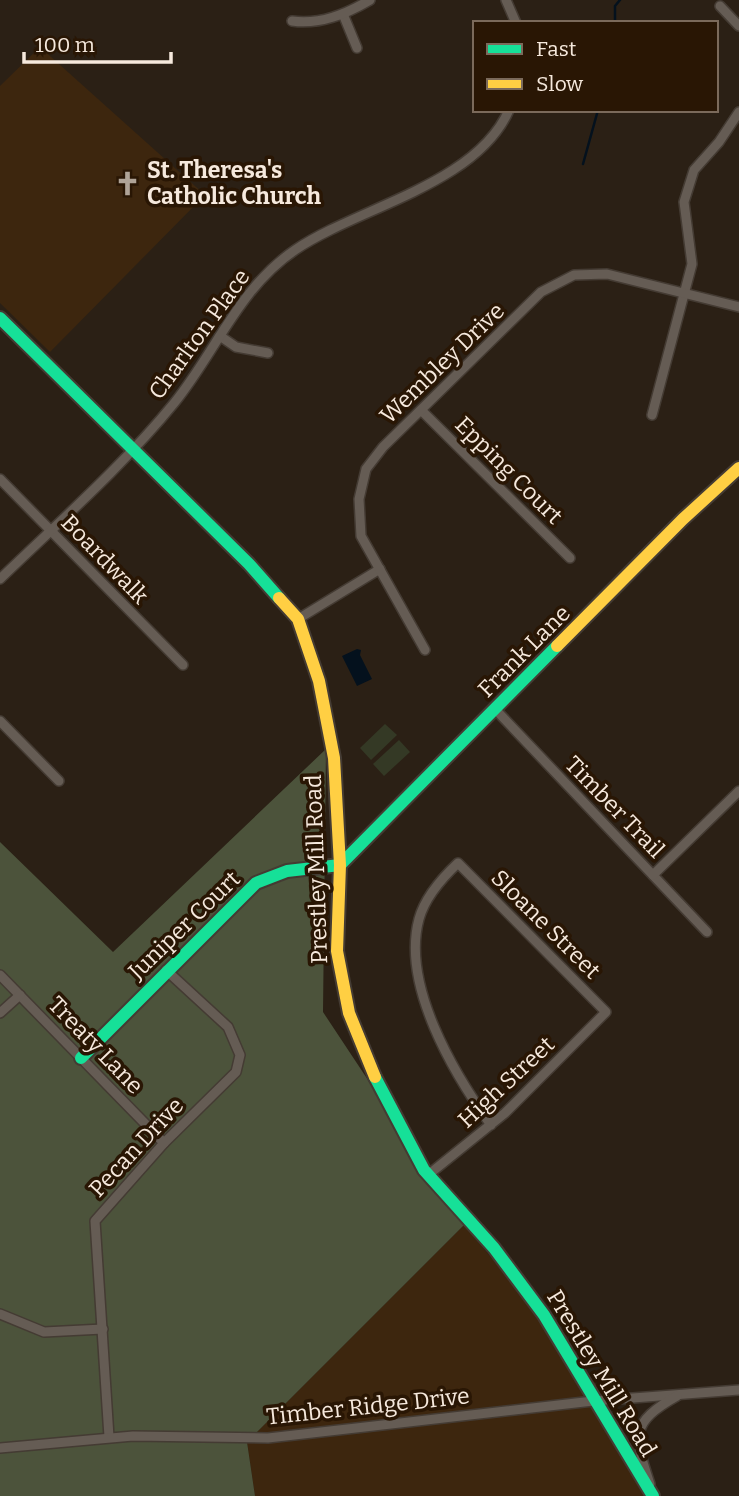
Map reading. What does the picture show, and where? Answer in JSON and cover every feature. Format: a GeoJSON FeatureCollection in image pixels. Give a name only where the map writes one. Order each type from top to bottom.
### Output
{"type":"FeatureCollection","features":[{"type":"Feature","properties":{"kind":"street"},"geometry":{"type":"LineString","coordinates":[[292,21],[310,23],[343,14],[370,0]]}},
{"type":"Feature","properties":{"kind":"street"},"geometry":{"type":"LineString","coordinates":[[506,0],[515,21]]}},
{"type":"Feature","properties":{"kind":"street"},"geometry":{"type":"LineString","coordinates":[[720,6],[739,26]]}},
{"type":"Feature","properties":{"kind":"street"},"geometry":{"type":"LineString","coordinates":[[343,14],[357,48]]}},
{"type":"Feature","properties":{"kind":"street","name":"Charlton Place"},"geometry":{"type":"LineString","coordinates":[[0,579],[132,450],[176,400],[250,291],[296,249],[462,164],[495,132],[508,112]]}},
{"type":"Feature","properties":{"kind":"street"},"geometry":{"type":"LineString","coordinates":[[652,415],[692,264],[684,202],[694,170],[739,112]]}},
{"type":"Feature","properties":{"kind":"street","name":"Wembley Drive"},"geometry":{"type":"LineString","coordinates":[[425,650],[362,536],[359,499],[366,469],[421,410],[541,292],[574,275],[607,274],[739,307]]}},
{"type":"Feature","properties":{"kind":"street","name":"Prestley Mill Road"},"geometry":{"type":"LineString","coordinates":[[0,318],[249,564],[298,619],[319,681],[334,758],[340,866],[338,951],[349,1013],[387,1104],[428,1175],[494,1248],[544,1315],[593,1401],[653,1496]]}},
{"type":"Feature","properties":{"kind":"street"},"geometry":{"type":"LineString","coordinates":[[220,335],[236,347],[268,353]]}},
{"type":"Feature","properties":{"kind":"street","name":"Epping Court"},"geometry":{"type":"LineString","coordinates":[[421,410],[570,558]]}},
{"type":"Feature","properties":{"kind":"street","name":"Frank Lane"},"geometry":{"type":"LineString","coordinates":[[340,866],[683,519],[739,468]]}},
{"type":"Feature","properties":{"kind":"street","name":"Boardwalk"},"geometry":{"type":"LineString","coordinates":[[0,479],[183,666]]}},
{"type":"Feature","properties":{"kind":"street"},"geometry":{"type":"LineString","coordinates":[[298,619],[380,569]]}},
{"type":"Feature","properties":{"kind":"street","name":"Timber Trail"},"geometry":{"type":"LineString","coordinates":[[495,709],[707,932]]}},
{"type":"Feature","properties":{"kind":"street"},"geometry":{"type":"LineString","coordinates":[[0,721],[59,781]]}},
{"type":"Feature","properties":{"kind":"street"},"geometry":{"type":"LineString","coordinates":[[653,875],[739,791]]}},
{"type":"Feature","properties":{"kind":"street","name":"Sloane Street"},"geometry":{"type":"LineString","coordinates":[[491,1125],[448,1060],[422,988],[414,953],[419,917],[442,879],[458,863],[607,1012]]}},
{"type":"Feature","properties":{"kind":"street","name":"Juniper Court"},"geometry":{"type":"LineString","coordinates":[[81,1058],[166,970],[256,883],[287,871],[340,866]]}},
{"type":"Feature","properties":{"kind":"street","name":"Pecan Drive"},"geometry":{"type":"LineString","coordinates":[[109,1437],[95,1221],[164,1143],[236,1072],[240,1055],[228,1027],[166,970]]}},
{"type":"Feature","properties":{"kind":"street","name":"Treaty Lane"},"geometry":{"type":"LineString","coordinates":[[0,975],[164,1143]]}},
{"type":"Feature","properties":{"kind":"street"},"geometry":{"type":"LineString","coordinates":[[0,1013],[20,995]]}},
{"type":"Feature","properties":{"kind":"street","name":"High Street"},"geometry":{"type":"LineString","coordinates":[[428,1175],[491,1125],[607,1012]]}},
{"type":"Feature","properties":{"kind":"street"},"geometry":{"type":"LineString","coordinates":[[0,1314],[44,1332],[103,1329]]}},
{"type":"Feature","properties":{"kind":"street","name":"Timber Ridge Drive"},"geometry":{"type":"LineString","coordinates":[[0,1448],[109,1437],[268,1438],[593,1401],[739,1390]]}},
{"type":"Feature","properties":{"kind":"street","name":"Prestley Mill Road"},"geometry":{"type":"LineString","coordinates":[[653,1496],[638,1448],[641,1424],[652,1411],[681,1394]]}},
{"type":"Feature","properties":{"kind":"shaded area"},"geometry":{"type":"Polygon","coordinates":[[[40,47],[205,195],[50,352],[0,303],[0,86],[40,47]]]}},
{"type":"Feature","properties":{"kind":"shaded area"},"geometry":{"type":"Polygon","coordinates":[[[464,1225],[594,1381],[659,1496],[255,1496],[247,1442],[464,1225]]]}},
{"type":"Feature","properties":{"kind":"green space"},"geometry":{"type":"Polygon","coordinates":[[[385,724],[397,735],[371,760],[360,748],[385,724]]]}},
{"type":"Feature","properties":{"kind":"green space"},"geometry":{"type":"Polygon","coordinates":[[[399,740],[410,752],[384,776],[373,764],[399,740]]]}},
{"type":"Feature","properties":{"kind":"green space"},"geometry":{"type":"Polygon","coordinates":[[[326,749],[323,1012],[464,1225],[247,1442],[255,1496],[0,1496],[0,842],[113,952],[326,749]]]}},
{"type":"Feature","properties":{"kind":"water"},"geometry":{"type":"Polygon","coordinates":[[[357,649],[361,650],[360,655],[372,679],[357,686],[342,656],[357,649]]]}},
{"type":"Feature","properties":{"kind":"waterway"},"geometry":{"type":"LineString","coordinates":[[615,21],[615,6],[620,0]]}},
{"type":"Feature","properties":{"kind":"waterway"},"geometry":{"type":"LineString","coordinates":[[583,164],[597,112]]}},
{"type":"Feature","properties":{"kind":"traffic: fast"},"geometry":{"type":"LineString","coordinates":[[0,318],[249,564],[279,598]]}},
{"type":"Feature","properties":{"kind":"traffic: fast"},"geometry":{"type":"LineString","coordinates":[[81,1058],[256,883],[287,871],[340,865],[557,646]]}},
{"type":"Feature","properties":{"kind":"traffic: fast"},"geometry":{"type":"LineString","coordinates":[[375,1077],[424,1170],[494,1248],[544,1315],[653,1496]]}},
{"type":"Feature","properties":{"kind":"traffic: slow"},"geometry":{"type":"LineString","coordinates":[[557,646],[683,519],[739,468]]}},
{"type":"Feature","properties":{"kind":"traffic: slow"},"geometry":{"type":"LineString","coordinates":[[279,598],[298,619],[319,681],[334,758],[340,865],[337,951],[349,1013],[375,1077]]}},
{"type":"Feature","properties":{"kind":"place","name":"St. Theresa's Catholic Church"},"geometry":{"type":"Point","coordinates":[127,183]}}]}
